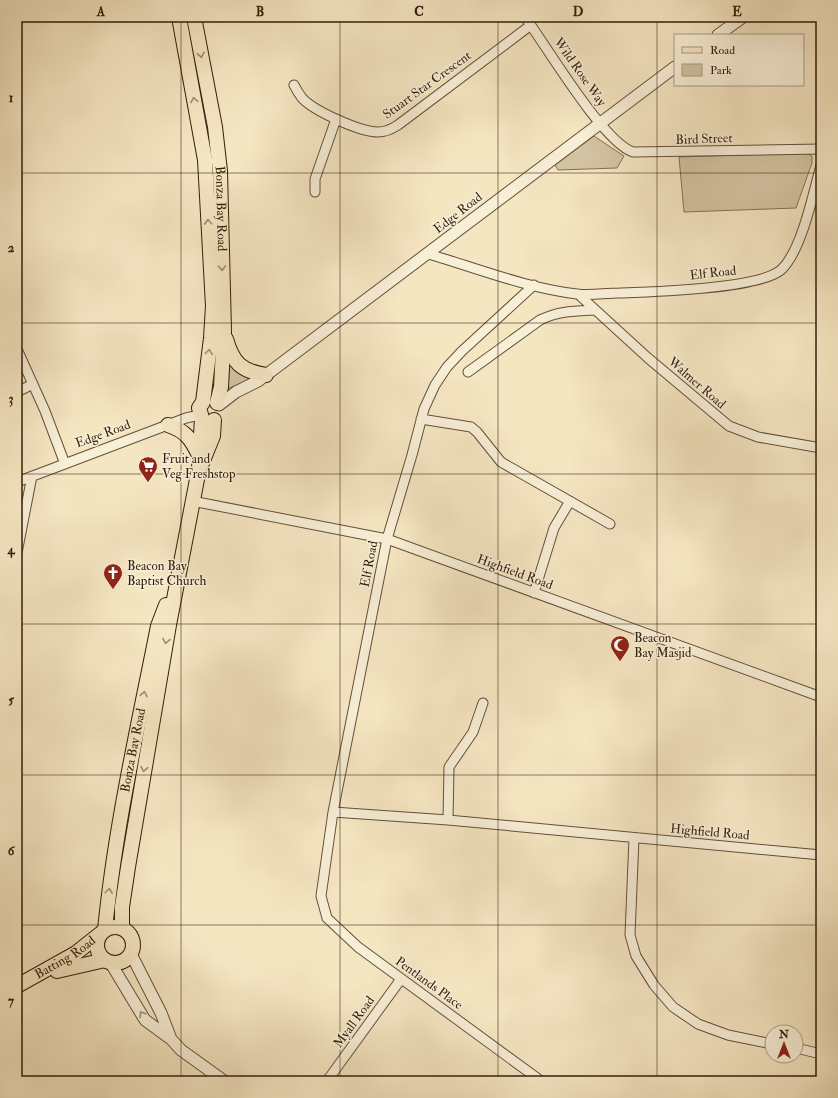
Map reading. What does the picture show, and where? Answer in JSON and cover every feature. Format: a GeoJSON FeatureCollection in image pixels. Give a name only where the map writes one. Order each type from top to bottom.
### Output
{"type":"FeatureCollection","features":[{"type":"Feature","properties":{"kind":"main road","name":"Bonza Bay Road"},"geometry":{"type":"LineString","coordinates":[[122,928],[124,887],[178,575],[200,463],[213,436],[211,411],[211,338],[213,306],[205,168],[179,17]]}},
{"type":"Feature","properties":{"kind":"main road","name":"Bonza Bay Road"},"geometry":{"type":"LineString","coordinates":[[194,17],[215,127],[220,171],[224,331],[221,387],[211,411]]}},
{"type":"Feature","properties":{"kind":"main road"},"geometry":{"type":"LineString","coordinates":[[224,331],[229,348],[241,367],[262,378]]}},
{"type":"Feature","properties":{"kind":"main road"},"geometry":{"type":"LineString","coordinates":[[168,425],[178,428],[187,434],[193,442],[200,463]]}},
{"type":"Feature","properties":{"kind":"main road","name":"Bonza Bay Road"},"geometry":{"type":"LineString","coordinates":[[103,932],[112,866],[158,626],[178,575]]}},
{"type":"Feature","properties":{"kind":"main road"},"geometry":{"type":"LineString","coordinates":[[116,927],[122,928],[131,936],[133,948],[131,954],[122,962],[107,961],[98,951],[98,939],[103,932],[116,927]]}},
{"type":"Feature","properties":{"kind":"main road","name":"Batting Road"},"geometry":{"type":"LineString","coordinates":[[23,983],[76,954],[103,932]]}},
{"type":"Feature","properties":{"kind":"main road","name":"Batting Road"},"geometry":{"type":"LineString","coordinates":[[23,983],[69,967],[107,961]]}},
{"type":"Feature","properties":{"kind":"street"},"geometry":{"type":"LineString","coordinates":[[719,34],[743,17]]}},
{"type":"Feature","properties":{"kind":"street","name":"Stuart Star Crescent"},"geometry":{"type":"LineString","coordinates":[[294,84],[302,98],[336,120],[370,131],[379,132],[394,128],[528,21]]}},
{"type":"Feature","properties":{"kind":"street","name":"Wild Rose Way"},"geometry":{"type":"LineString","coordinates":[[528,21],[599,122]]}},
{"type":"Feature","properties":{"kind":"street","name":"Edge Road"},"geometry":{"type":"LineString","coordinates":[[17,482],[186,418],[211,411],[236,392],[262,378],[428,254],[599,122],[674,68]]}},
{"type":"Feature","properties":{"kind":"street"},"geometry":{"type":"LineString","coordinates":[[315,192],[316,178],[336,120]]}},
{"type":"Feature","properties":{"kind":"street","name":"Bird Street"},"geometry":{"type":"LineString","coordinates":[[599,122],[618,144],[633,152],[821,149]]}},
{"type":"Feature","properties":{"kind":"street","name":"Elf Road"},"geometry":{"type":"LineString","coordinates":[[428,254],[534,285],[578,294],[705,288],[746,282],[774,275],[785,265],[804,225],[821,165]]}},
{"type":"Feature","properties":{"kind":"street","name":"Elf Road"},"geometry":{"type":"LineString","coordinates":[[322,892],[333,812],[387,539],[421,419],[429,397],[447,367],[467,346],[534,285]]}},
{"type":"Feature","properties":{"kind":"street","name":"Walmer Road"},"geometry":{"type":"LineString","coordinates":[[578,294],[658,367],[728,426],[758,438],[821,448]]}},
{"type":"Feature","properties":{"kind":"street"},"geometry":{"type":"LineString","coordinates":[[468,372],[540,320],[550,315],[564,311],[594,310]]}},
{"type":"Feature","properties":{"kind":"street"},"geometry":{"type":"LineString","coordinates":[[17,349],[45,411],[65,464]]}},
{"type":"Feature","properties":{"kind":"street"},"geometry":{"type":"LineString","coordinates":[[17,392],[33,384]]}},
{"type":"Feature","properties":{"kind":"street"},"geometry":{"type":"LineString","coordinates":[[421,419],[471,427],[477,432],[501,462],[610,524]]}},
{"type":"Feature","properties":{"kind":"street"},"geometry":{"type":"LineString","coordinates":[[17,553],[32,476]]}},
{"type":"Feature","properties":{"kind":"street","name":"Highfield Road"},"geometry":{"type":"LineString","coordinates":[[192,501],[387,539],[821,697]]}},
{"type":"Feature","properties":{"kind":"street"},"geometry":{"type":"LineString","coordinates":[[534,593],[554,528],[570,501]]}},
{"type":"Feature","properties":{"kind":"street"},"geometry":{"type":"LineString","coordinates":[[448,820],[449,767],[473,732],[483,703]]}},
{"type":"Feature","properties":{"kind":"street","name":"Highfield Road"},"geometry":{"type":"LineString","coordinates":[[333,812],[448,820],[821,855]]}},
{"type":"Feature","properties":{"kind":"street"},"geometry":{"type":"LineString","coordinates":[[634,838],[630,935],[636,956],[654,986],[661,995],[683,1015],[702,1026],[728,1035],[764,1042]]}},
{"type":"Feature","properties":{"kind":"street","name":"Pentlands Place"},"geometry":{"type":"LineString","coordinates":[[322,892],[324,912],[335,926],[358,948],[541,1081]]}},
{"type":"Feature","properties":{"kind":"street"},"geometry":{"type":"LineString","coordinates":[[131,954],[161,1014],[171,1039]]}},
{"type":"Feature","properties":{"kind":"street"},"geometry":{"type":"LineString","coordinates":[[107,961],[145,1020],[171,1039],[181,1050],[224,1081]]}},
{"type":"Feature","properties":{"kind":"street","name":"Myall Road"},"geometry":{"type":"LineString","coordinates":[[327,1081],[401,979]]}},
{"type":"Feature","properties":{"kind":"street"},"geometry":{"type":"LineString","coordinates":[[804,1050],[821,1054]]}},
{"type":"Feature","properties":{"kind":"green space"},"geometry":{"type":"Polygon","coordinates":[[[594,136],[624,156],[617,168],[558,170],[555,165],[594,136]]]}},
{"type":"Feature","properties":{"kind":"green space"},"geometry":{"type":"Polygon","coordinates":[[[807,153],[812,156],[812,163],[796,208],[684,212],[679,157],[807,153]]]}},
{"type":"Feature","properties":{"kind":"green space"},"geometry":{"type":"Polygon","coordinates":[[[230,362],[252,378],[230,388],[226,387],[228,364],[230,362]]]}},
{"type":"Feature","properties":{"kind":"place","name":"Fruit and Veg Freshstop"},"geometry":{"type":"Point","coordinates":[148,483]}},
{"type":"Feature","properties":{"kind":"place","name":"Beacon Bay Baptist Church"},"geometry":{"type":"Point","coordinates":[113,590]}},
{"type":"Feature","properties":{"kind":"place","name":"Beacon Bay Masjid"},"geometry":{"type":"Point","coordinates":[620,662]}}]}
